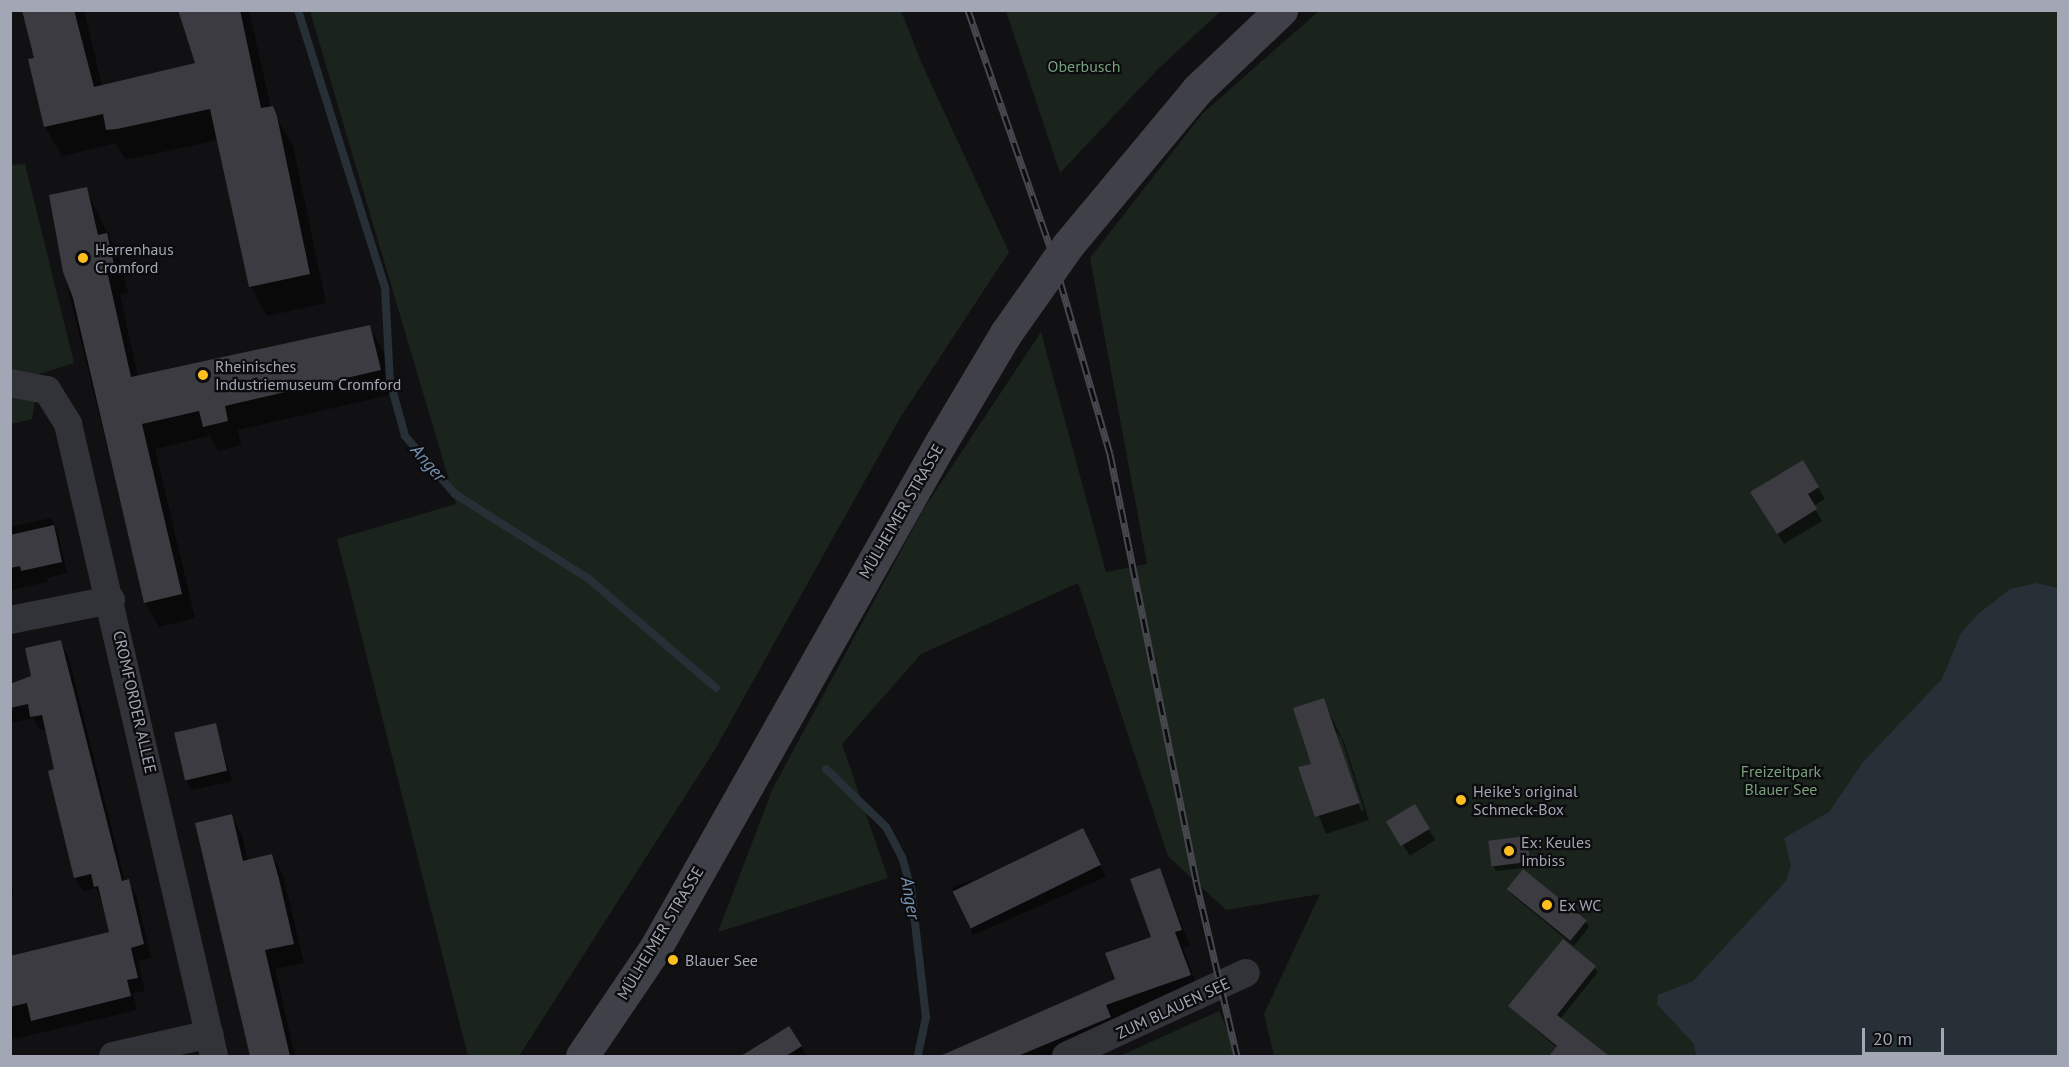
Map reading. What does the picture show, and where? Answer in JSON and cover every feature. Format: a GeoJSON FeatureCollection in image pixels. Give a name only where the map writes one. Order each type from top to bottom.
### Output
{"type":"FeatureCollection","features":[{"type":"Feature","properties":{"kind":"main road","name":"MÜLHEIMER STRASSE"},"geometry":{"type":"LineString","coordinates":[[582,1056],[656,947],[940,444],[1006,333],[1068,245],[1198,89],[1281,10]]}},
{"type":"Feature","properties":{"kind":"street","name":"CROMFORDER ALLEE"},"geometry":{"type":"LineString","coordinates":[[10,383],[47,390],[68,424],[111,600],[212,1045]]}},
{"type":"Feature","properties":{"kind":"street"},"geometry":{"type":"LineString","coordinates":[[10,620],[111,600]]}},
{"type":"Feature","properties":{"kind":"street","name":"ZUM BLAUEN SEE"},"geometry":{"type":"LineString","coordinates":[[1066,1056],[1246,973]]}},
{"type":"Feature","properties":{"kind":"street"},"geometry":{"type":"LineString","coordinates":[[113,1056],[212,1045]]}},
{"type":"Feature","properties":{"kind":"green space","name":"Oberbusch"},"geometry":{"type":"Polygon","coordinates":[[[1006,10],[1221,11],[1158,69],[1060,173],[1006,10]]]}},
{"type":"Feature","properties":{"kind":"green space"},"geometry":{"type":"Polygon","coordinates":[[[310,11],[901,11],[922,64],[1009,252],[900,418],[714,751],[519,1056],[468,1056],[337,539],[456,504],[310,11]]]}},
{"type":"Feature","properties":{"kind":"green space","name":"Freizeitpark Blauer See"},"geometry":{"type":"Polygon","coordinates":[[[1319,11],[2058,11],[2058,1056],[1274,1056],[1264,1014],[1320,894],[1226,910],[1168,856],[1078,583],[921,654],[842,744],[888,878],[718,932],[773,788],[923,510],[1041,332],[1106,572],[1147,564],[1090,258],[1203,113],[1319,11]]]}},
{"type":"Feature","properties":{"kind":"green space"},"geometry":{"type":"Polygon","coordinates":[[[25,164],[74,363],[39,374],[32,419],[11,424],[10,165],[25,164]]]}},
{"type":"Feature","properties":{"kind":"green space"},"geometry":{"type":"Polygon","coordinates":[[[1219,1011],[1239,1056],[1120,1056],[1219,1011]]]}},
{"type":"Feature","properties":{"kind":"shaded area"},"geometry":{"type":"Polygon","coordinates":[[[2036,583],[2058,588],[2058,1056],[1696,1056],[1694,1044],[1657,1004],[1658,995],[1693,981],[1786,881],[1791,865],[1784,838],[1829,812],[1863,762],[1942,679],[1961,633],[1978,614],[2010,589],[2036,583]]]}},
{"type":"Feature","properties":{"kind":"building"},"geometry":{"type":"Polygon","coordinates":[[[22,10],[74,10],[94,87],[195,63],[178,10],[240,10],[261,108],[273,106],[277,116],[310,274],[249,287],[210,109],[117,129],[106,130],[103,114],[44,127],[28,59],[34,58],[22,10]]]}},
{"type":"Feature","properties":{"kind":"building"},"geometry":{"type":"Polygon","coordinates":[[[87,187],[98,235],[107,233],[115,269],[107,271],[131,377],[370,325],[381,370],[225,406],[228,421],[203,427],[199,411],[142,424],[182,594],[144,603],[73,298],[63,272],[49,195],[87,187]]]}},
{"type":"Feature","properties":{"kind":"building"},"geometry":{"type":"Polygon","coordinates":[[[1803,460],[1819,487],[1808,494],[1817,509],[1777,534],[1750,492],[1803,460]]]}},
{"type":"Feature","properties":{"kind":"building"},"geometry":{"type":"Polygon","coordinates":[[[54,525],[62,562],[21,571],[20,566],[10,568],[10,535],[54,525]]]}},
{"type":"Feature","properties":{"kind":"building"},"geometry":{"type":"Polygon","coordinates":[[[61,640],[122,881],[129,879],[144,944],[131,948],[138,978],[127,980],[131,996],[31,1021],[27,1003],[10,1007],[10,956],[109,932],[98,886],[94,887],[91,874],[74,878],[48,771],[54,769],[42,715],[30,717],[28,704],[10,708],[10,684],[31,676],[25,648],[61,640]]]}},
{"type":"Feature","properties":{"kind":"building"},"geometry":{"type":"Polygon","coordinates":[[[1324,698],[1360,803],[1315,817],[1298,767],[1311,764],[1293,708],[1324,698]]]}},
{"type":"Feature","properties":{"kind":"building"},"geometry":{"type":"Polygon","coordinates":[[[216,723],[227,771],[185,780],[174,733],[216,723]]]}},
{"type":"Feature","properties":{"kind":"building"},"geometry":{"type":"Polygon","coordinates":[[[1415,804],[1430,829],[1401,846],[1386,822],[1415,804]]]}},
{"type":"Feature","properties":{"kind":"building"},"geometry":{"type":"Polygon","coordinates":[[[232,814],[243,861],[272,854],[279,879],[294,944],[265,950],[290,1056],[250,1056],[195,823],[232,814]]]}},
{"type":"Feature","properties":{"kind":"building"},"geometry":{"type":"Polygon","coordinates":[[[1083,828],[1101,865],[971,928],[953,892],[1083,828]]]}},
{"type":"Feature","properties":{"kind":"building","name":"Ex: Keules Imbiss"},"geometry":{"type":"Polygon","coordinates":[[[1527,836],[1530,862],[1491,867],[1488,841],[1527,836]]]}},
{"type":"Feature","properties":{"kind":"building"},"geometry":{"type":"Polygon","coordinates":[[[1160,868],[1182,930],[1175,932],[1191,975],[1106,1005],[1111,1017],[1018,1056],[940,1056],[1115,979],[1105,953],[1151,937],[1130,879],[1160,868]]]}},
{"type":"Feature","properties":{"kind":"building","name":"Ex WC"},"geometry":{"type":"Polygon","coordinates":[[[1523,869],[1587,921],[1570,941],[1507,889],[1523,869]]]}},
{"type":"Feature","properties":{"kind":"building"},"geometry":{"type":"Polygon","coordinates":[[[1563,939],[1596,966],[1557,1015],[1609,1056],[1549,1056],[1557,1046],[1508,1006],[1563,939]]]}},
{"type":"Feature","properties":{"kind":"building"},"geometry":{"type":"Polygon","coordinates":[[[789,1026],[802,1046],[786,1056],[741,1056],[789,1026]]]}},
{"type":"Feature","properties":{"kind":"waterway","name":"Anger"},"geometry":{"type":"LineString","coordinates":[[298,10],[385,287],[390,381],[405,436],[455,494],[589,579],[716,688]]}},
{"type":"Feature","properties":{"kind":"waterway","name":"Anger"},"geometry":{"type":"LineString","coordinates":[[826,769],[886,827],[902,857],[911,888],[926,1017],[918,1056]]}},
{"type":"Feature","properties":{"kind":"railway"},"geometry":{"type":"LineString","coordinates":[[968,10],[1052,253],[1110,454],[1196,881],[1237,1056]]}},
{"type":"Feature","properties":{"kind":"place","name":"Herrenhaus Cromford"},"geometry":{"type":"Point","coordinates":[83,258]}},
{"type":"Feature","properties":{"kind":"place","name":"Rheinisches Industriemuseum Cromford"},"geometry":{"type":"Point","coordinates":[203,375]}},
{"type":"Feature","properties":{"kind":"place","name":"Heike's original Schmeck-Box"},"geometry":{"type":"Point","coordinates":[1461,800]}},
{"type":"Feature","properties":{"kind":"place","name":"Ex: Keules Imbiss"},"geometry":{"type":"Point","coordinates":[1509,851]}},
{"type":"Feature","properties":{"kind":"place","name":"Ex WC"},"geometry":{"type":"Point","coordinates":[1547,905]}},
{"type":"Feature","properties":{"kind":"place","name":"Blauer See"},"geometry":{"type":"Point","coordinates":[673,960]}}]}
